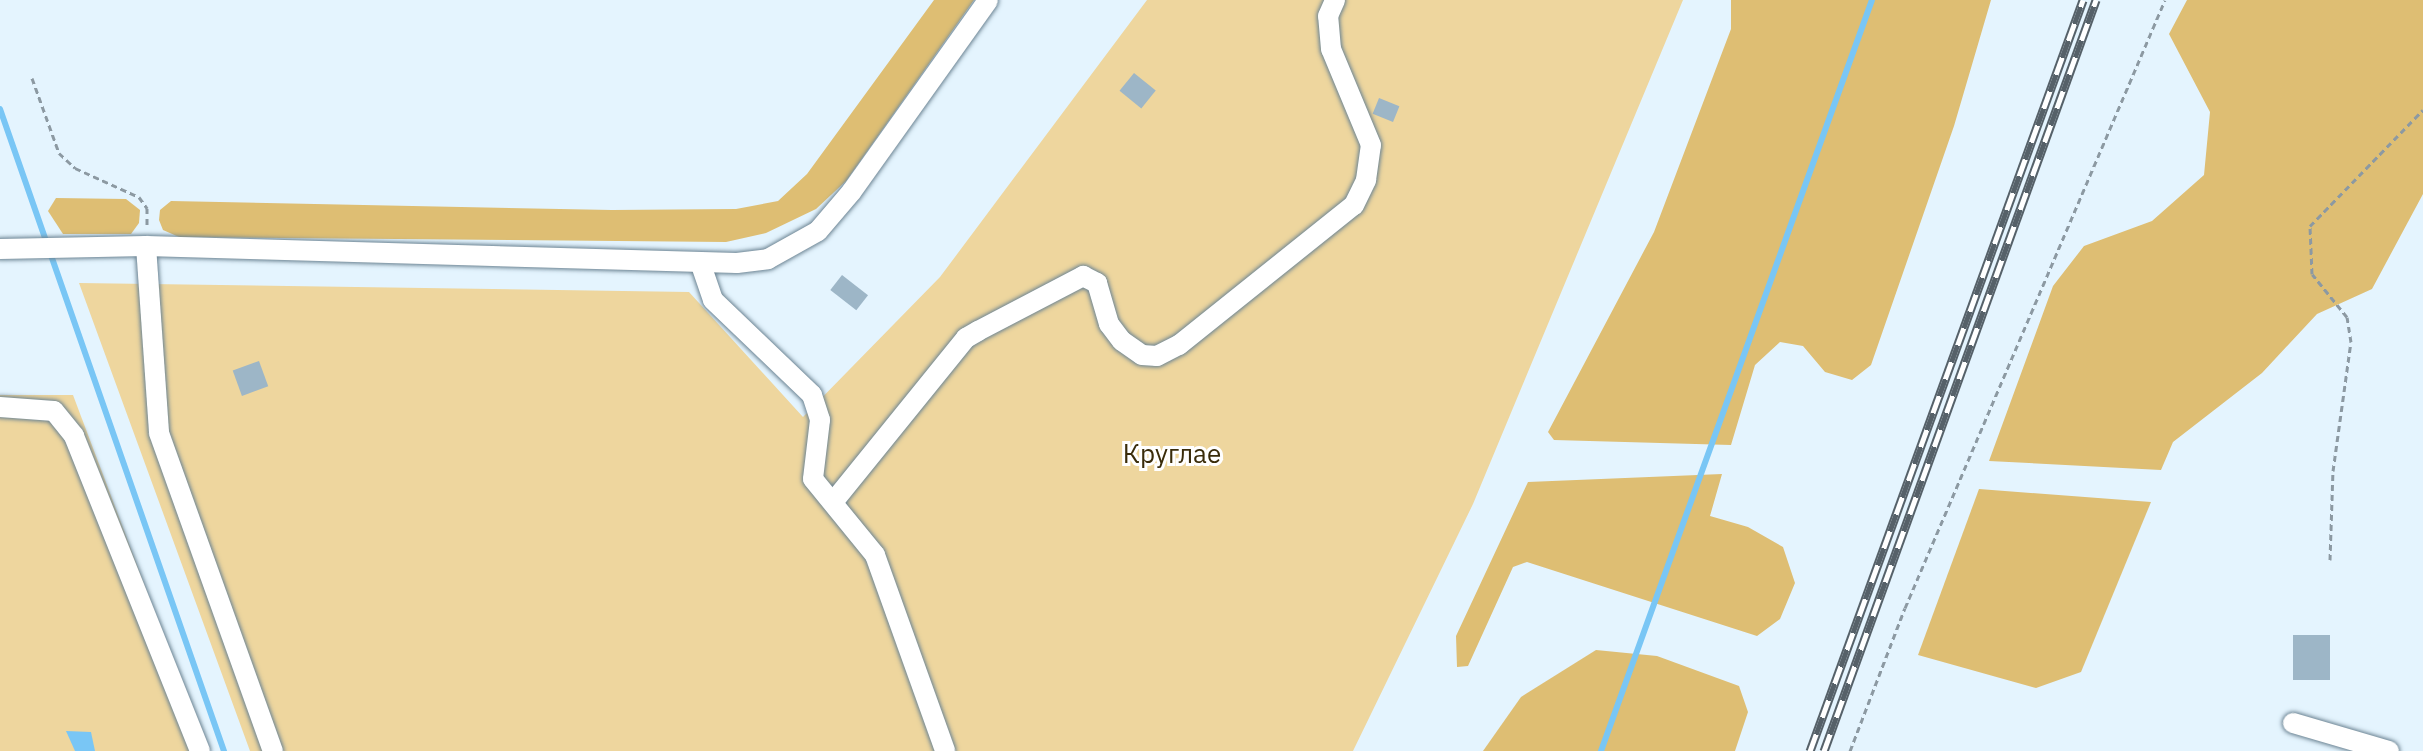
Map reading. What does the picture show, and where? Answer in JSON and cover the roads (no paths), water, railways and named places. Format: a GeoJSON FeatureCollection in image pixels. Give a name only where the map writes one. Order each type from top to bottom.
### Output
{"type":"FeatureCollection","features":[{"type":"Feature","properties":{"kind":"street"},"geometry":{"type":"LineString","coordinates":[[4,249],[146,246],[700,262],[768,259],[818,231],[988,0]]}},
{"type":"Feature","properties":{"kind":"street"},"geometry":{"type":"LineString","coordinates":[[834,501],[966,338],[978,331],[1083,276],[1097,283],[1109,324],[1122,341],[1142,355],[1157,356],[1179,345],[1354,205],[1366,180],[1371,145],[1331,49],[1328,16],[1335,0]]}},
{"type":"Feature","properties":{"kind":"street"},"geometry":{"type":"LineString","coordinates":[[146,246],[159,433],[273,751]]}},
{"type":"Feature","properties":{"kind":"street"},"geometry":{"type":"LineString","coordinates":[[700,262],[713,300],[812,395],[820,420],[813,479],[875,555],[945,751]]}},
{"type":"Feature","properties":{"kind":"street"},"geometry":{"type":"LineString","coordinates":[[0,407],[54,411],[74,436],[200,751]]}},
{"type":"Feature","properties":{"kind":"street"},"geometry":{"type":"LineString","coordinates":[[2293,723],[2389,751]]}},
{"type":"Feature","properties":{"kind":"water"},"geometry":{"type":"Polygon","coordinates":[[[66,731],[91,732],[95,751],[75,751],[66,731]]]}},
{"type":"Feature","properties":{"kind":"waterway"},"geometry":{"type":"LineString","coordinates":[[1601,751],[1872,0]]}},
{"type":"Feature","properties":{"kind":"waterway"},"geometry":{"type":"LineString","coordinates":[[0,109],[224,751]]}},
{"type":"Feature","properties":{"kind":"railway"},"geometry":{"type":"LineString","coordinates":[[1810,751],[2083,0]]}},
{"type":"Feature","properties":{"kind":"railway"},"geometry":{"type":"LineString","coordinates":[[1824,751],[2096,0]]}},
{"type":"Feature","properties":{"kind":"park label","name":"Круглае"},"geometry":{"type":"Point","coordinates":[1172,454]}}]}
